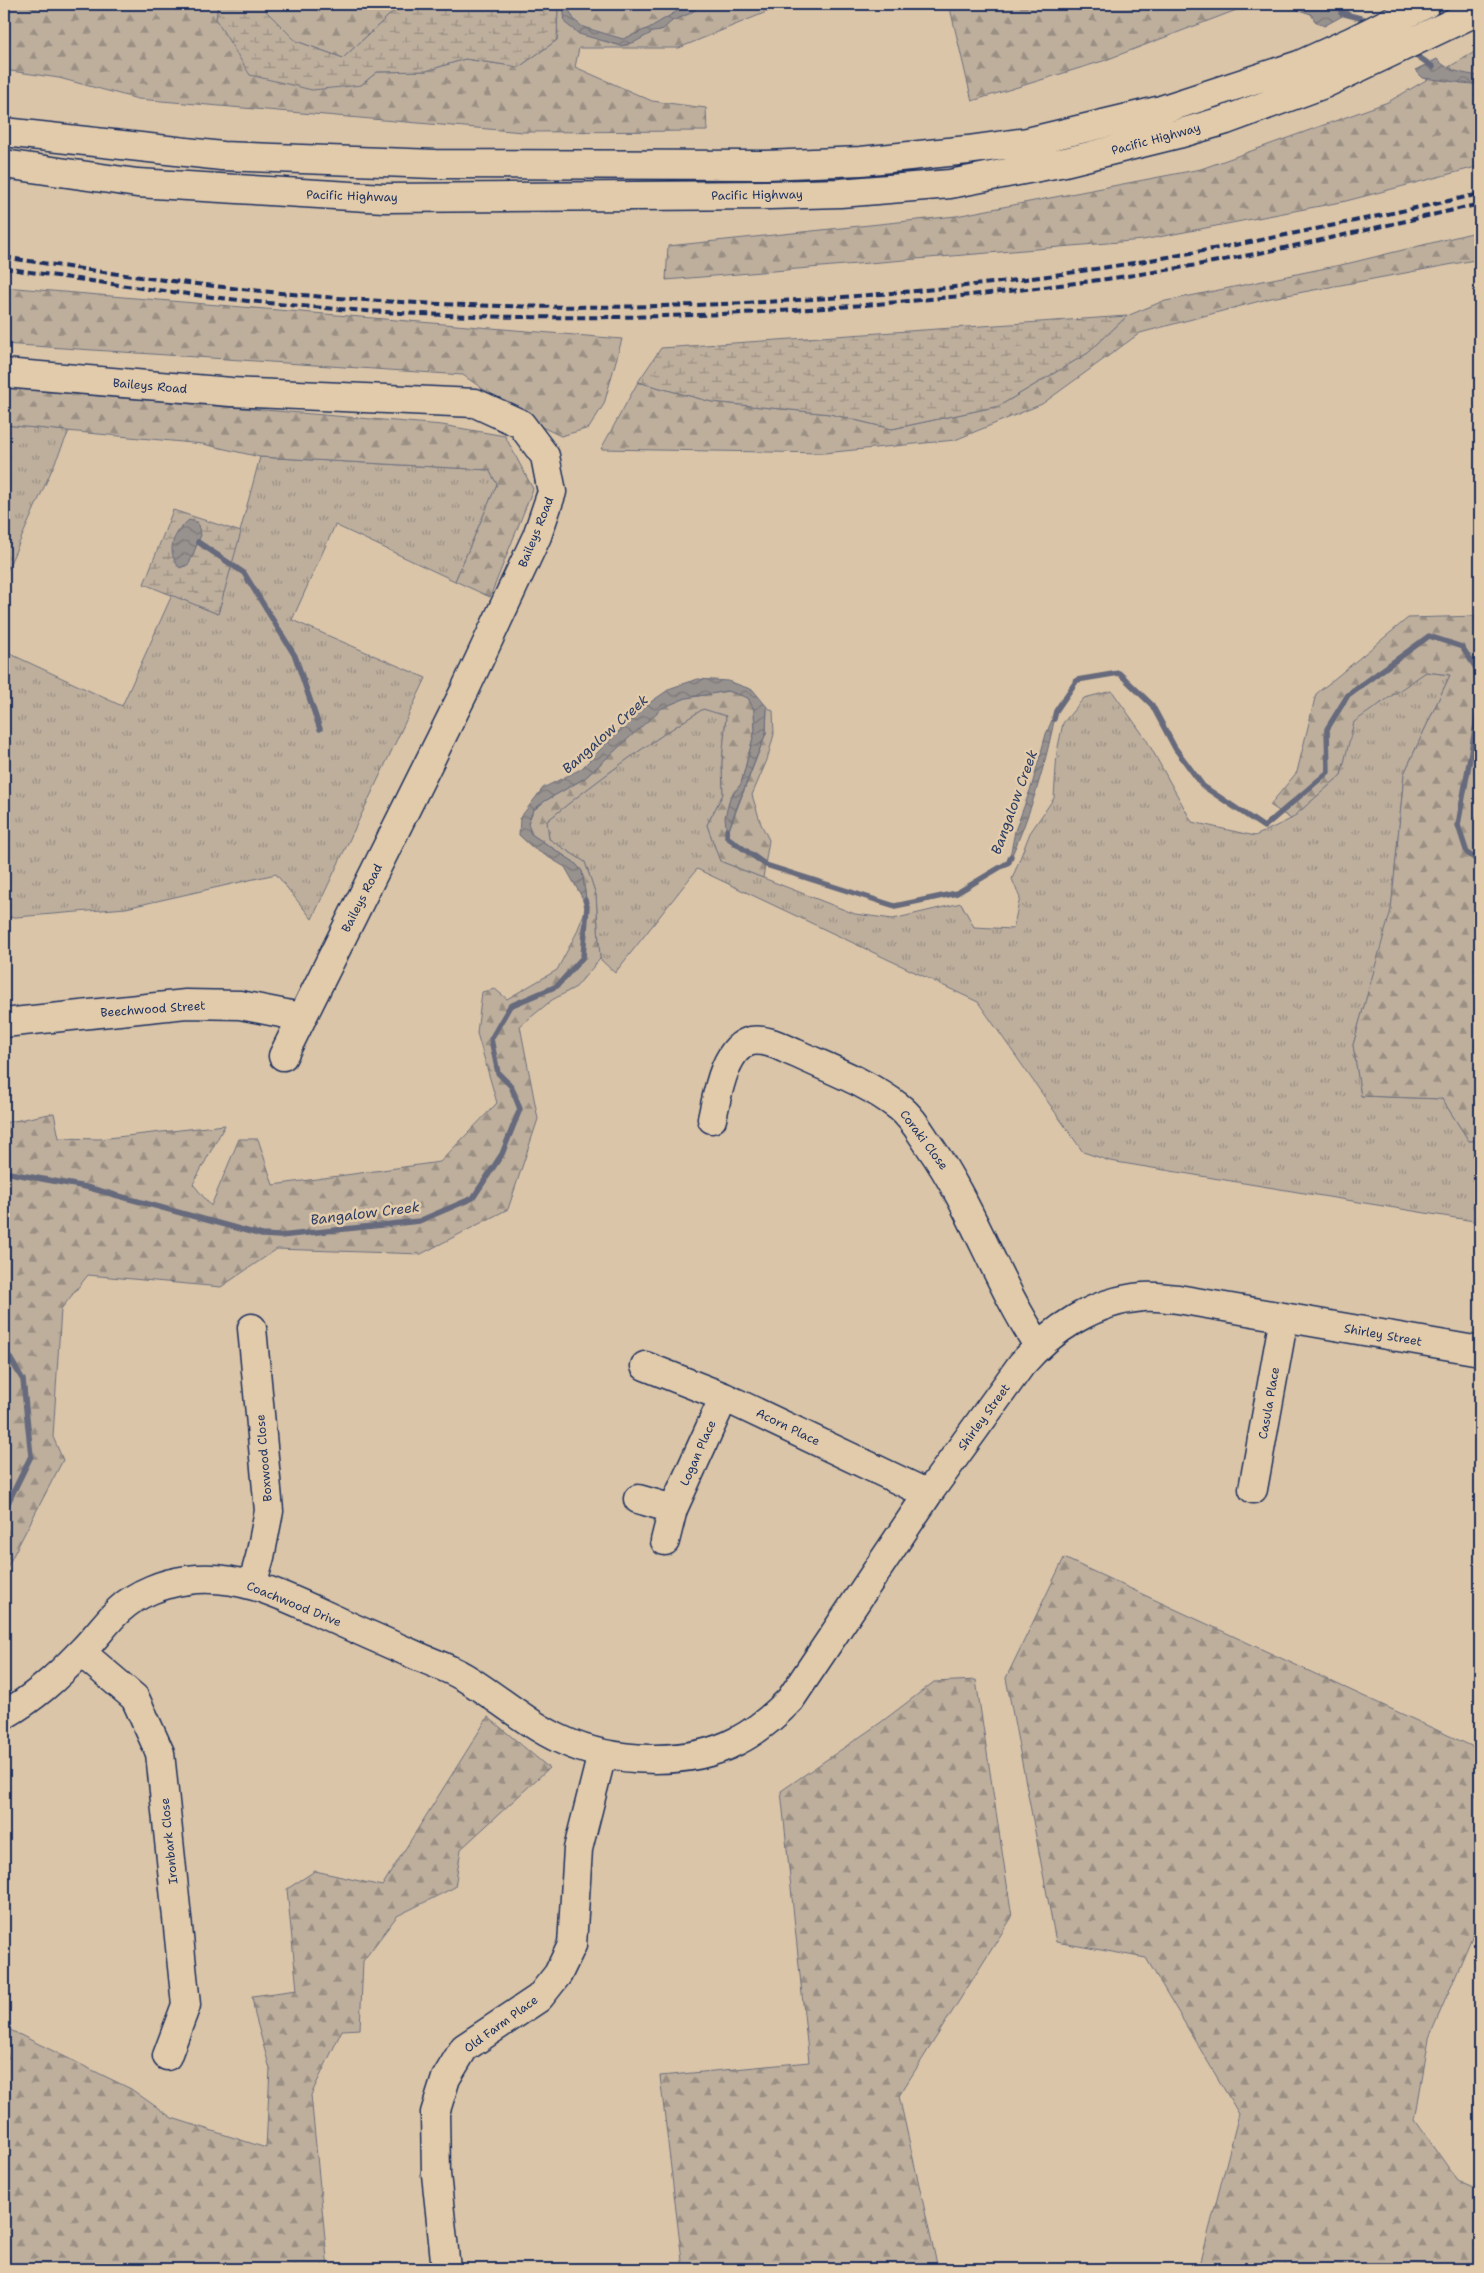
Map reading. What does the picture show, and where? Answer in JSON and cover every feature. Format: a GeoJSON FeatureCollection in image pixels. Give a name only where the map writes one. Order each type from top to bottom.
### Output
{"type":"FeatureCollection","features":[{"type":"Feature","properties":{"kind":"street"},"geometry":{"type":"LineString","coordinates":[[4,132],[222,156],[435,164],[766,165],[851,161],[968,150],[1027,142],[1161,110],[1299,65],[1426,4]]}},
{"type":"Feature","properties":{"kind":"street","name":"Pacific Highway"},"geometry":{"type":"LineString","coordinates":[[4,164],[138,183],[384,198],[840,193],[950,184],[1065,162],[1226,120],[1324,84],[1476,12]]}},
{"type":"Feature","properties":{"kind":"street","name":"Baileys Road"},"geometry":{"type":"LineString","coordinates":[[4,373],[231,392],[475,403],[521,424],[545,456],[552,492],[537,536],[450,719],[283,1056]]}},
{"type":"Feature","properties":{"kind":"street","name":"Beechwood Street"},"geometry":{"type":"LineString","coordinates":[[4,1023],[186,1004],[240,1005],[301,1017]]}},
{"type":"Feature","properties":{"kind":"street","name":"Coraki Close"},"geometry":{"type":"LineString","coordinates":[[712,1119],[719,1086],[728,1063],[742,1046],[749,1042],[758,1041],[783,1047],[862,1083],[898,1107],[908,1116],[950,1175],[1022,1321],[1038,1345]]}},
{"type":"Feature","properties":{"kind":"street","name":"Shirley Street"},"geometry":{"type":"LineString","coordinates":[[602,1754],[636,1758],[687,1756],[735,1743],[772,1718],[790,1700],[928,1494],[1038,1345],[1073,1319],[1100,1307],[1143,1297],[1178,1299],[1480,1351]]}},
{"type":"Feature","properties":{"kind":"street","name":"Casula Place"},"geometry":{"type":"LineString","coordinates":[[1253,1489],[1284,1317]]}},
{"type":"Feature","properties":{"kind":"street","name":"Boxwood Close"},"geometry":{"type":"LineString","coordinates":[[252,1328],[269,1511],[260,1557],[252,1585]]}},
{"type":"Feature","properties":{"kind":"street","name":"Acorn Place"},"geometry":{"type":"LineString","coordinates":[[645,1366],[724,1397],[928,1494]]}},
{"type":"Feature","properties":{"kind":"street","name":"Logan Place"},"geometry":{"type":"LineString","coordinates":[[665,1541],[673,1509],[724,1397]]}},
{"type":"Feature","properties":{"kind":"street"},"geometry":{"type":"LineString","coordinates":[[638,1499],[673,1509]]}},
{"type":"Feature","properties":{"kind":"street","name":"Coachwood Drive"},"geometry":{"type":"LineString","coordinates":[[4,1715],[39,1694],[119,1610],[137,1597],[162,1586],[189,1580],[232,1580],[252,1585],[295,1602],[463,1676],[554,1736],[602,1754]]}},
{"type":"Feature","properties":{"kind":"street","name":"Ironbark Close"},"geometry":{"type":"LineString","coordinates":[[81,1652],[135,1698],[160,1753],[186,2005],[167,2056]]}},
{"type":"Feature","properties":{"kind":"street","name":"Old Farm Place"},"geometry":{"type":"LineString","coordinates":[[446,2269],[436,2174],[435,2113],[446,2078],[464,2048],[539,1998],[558,1974],[572,1945],[578,1849],[602,1754]]}},
{"type":"Feature","properties":{"kind":"green space"},"geometry":{"type":"Polygon","coordinates":[[[4,4],[218,4],[216,20],[361,85],[377,72],[426,71],[465,59],[519,67],[557,40],[558,4],[786,4],[679,48],[579,48],[575,67],[652,101],[706,108],[707,131],[523,132],[138,99],[59,78],[4,70],[4,4]]]}},
{"type":"Feature","properties":{"kind":"green space"},"geometry":{"type":"Polygon","coordinates":[[[218,4],[282,4],[265,10],[296,41],[343,58],[395,10],[394,4],[558,4],[557,40],[519,67],[465,59],[426,71],[377,72],[361,85],[312,90],[250,75],[216,20],[218,4]]]}},
{"type":"Feature","properties":{"kind":"green space"},"geometry":{"type":"Polygon","coordinates":[[[282,4],[394,4],[395,10],[343,58],[296,41],[264,10],[282,4]]]}},
{"type":"Feature","properties":{"kind":"green space"},"geometry":{"type":"Polygon","coordinates":[[[949,4],[1252,4],[1103,61],[972,101],[949,4]]]}},
{"type":"Feature","properties":{"kind":"green space"},"geometry":{"type":"Polygon","coordinates":[[[1480,49],[1480,166],[1346,201],[1143,240],[666,280],[668,246],[956,216],[1201,169],[1388,102],[1480,49]]]}},
{"type":"Feature","properties":{"kind":"green space"},"geometry":{"type":"Polygon","coordinates":[[[1480,231],[1480,259],[1271,298],[1140,333],[1042,404],[955,440],[824,453],[601,449],[638,382],[712,402],[830,414],[892,429],[999,406],[1088,353],[1127,316],[1161,302],[1350,263],[1480,231]]]}},
{"type":"Feature","properties":{"kind":"green space"},"geometry":{"type":"Polygon","coordinates":[[[4,287],[622,339],[604,404],[589,428],[561,436],[527,420],[463,375],[4,344],[4,287]]]}},
{"type":"Feature","properties":{"kind":"green space"},"geometry":{"type":"Polygon","coordinates":[[[1127,316],[1088,353],[999,406],[892,429],[830,414],[712,402],[638,382],[661,348],[1127,316]]]}},
{"type":"Feature","properties":{"kind":"green space"},"geometry":{"type":"Polygon","coordinates":[[[4,388],[442,425],[505,436],[533,489],[490,597],[455,581],[497,484],[489,470],[260,457],[203,444],[4,425],[4,388]]]}},
{"type":"Feature","properties":{"kind":"green space"},"geometry":{"type":"Polygon","coordinates":[[[4,425],[69,431],[4,577],[4,425]]]}},
{"type":"Feature","properties":{"kind":"green space"},"geometry":{"type":"Polygon","coordinates":[[[260,457],[489,470],[497,484],[455,581],[335,525],[292,620],[426,678],[312,919],[276,874],[126,908],[4,918],[4,651],[122,706],[172,595],[218,614],[260,457]]]}},
{"type":"Feature","properties":{"kind":"green space"},"geometry":{"type":"Polygon","coordinates":[[[173,510],[241,532],[218,614],[144,584],[173,510]]]}},
{"type":"Feature","properties":{"kind":"green space"},"geometry":{"type":"Polygon","coordinates":[[[1480,617],[1480,1140],[1469,1141],[1442,1099],[1361,1096],[1353,1045],[1391,910],[1404,774],[1450,675],[1426,672],[1354,722],[1341,775],[1291,819],[1270,805],[1297,772],[1316,694],[1408,618],[1480,617]]]}},
{"type":"Feature","properties":{"kind":"green space"},"geometry":{"type":"Polygon","coordinates":[[[1426,672],[1450,675],[1404,774],[1391,913],[1353,1045],[1361,1096],[1442,1099],[1469,1141],[1480,1140],[1480,1222],[1110,1161],[1083,1152],[978,1002],[697,869],[615,973],[600,959],[596,895],[585,862],[549,839],[547,821],[623,762],[703,709],[726,715],[722,763],[723,794],[707,825],[720,861],[855,914],[893,919],[961,903],[974,927],[1013,929],[1020,898],[1012,879],[1030,833],[1054,798],[1057,752],[1063,723],[1084,698],[1112,691],[1146,739],[1192,822],[1255,836],[1291,819],[1341,775],[1353,722],[1395,691],[1426,672]]]}},
{"type":"Feature","properties":{"kind":"green space"},"geometry":{"type":"Polygon","coordinates":[[[728,691],[748,697],[754,710],[755,730],[741,784],[730,798],[727,835],[766,733],[767,707],[773,711],[774,734],[767,760],[752,795],[761,824],[769,840],[763,878],[720,861],[707,825],[723,794],[722,763],[726,716],[703,709],[623,762],[547,821],[549,839],[585,862],[596,895],[600,959],[576,987],[552,1000],[520,1026],[538,1119],[508,1209],[421,1254],[277,1249],[221,1287],[88,1275],[61,1309],[53,1437],[63,1460],[4,1573],[4,1123],[54,1113],[59,1138],[99,1139],[225,1125],[193,1184],[211,1206],[239,1139],[258,1139],[273,1185],[440,1162],[497,1103],[477,1033],[482,992],[495,989],[507,999],[557,970],[576,934],[587,906],[582,871],[574,862],[531,834],[528,823],[533,811],[545,801],[585,778],[661,708],[686,698],[728,691]]]}},
{"type":"Feature","properties":{"kind":"green space"},"geometry":{"type":"Polygon","coordinates":[[[1064,1558],[1480,1750],[1480,1918],[1429,2038],[1415,2120],[1457,2180],[1480,2190],[1480,2269],[1199,2269],[1239,2114],[1146,1958],[1056,1942],[1006,1678],[1064,1558]]]}},
{"type":"Feature","properties":{"kind":"green space"},"geometry":{"type":"Polygon","coordinates":[[[976,1680],[1012,1917],[899,2096],[938,2269],[683,2269],[660,2076],[809,2062],[781,1791],[880,1723],[934,1682],[976,1680]]]}},
{"type":"Feature","properties":{"kind":"green space"},"geometry":{"type":"Polygon","coordinates":[[[488,1717],[549,1768],[461,1849],[455,1887],[397,1916],[363,1961],[360,2029],[342,2030],[311,2095],[328,2269],[4,2269],[4,2027],[131,2089],[172,2118],[266,2148],[270,2069],[255,2015],[252,1996],[297,1990],[287,1889],[315,1871],[382,1886],[488,1717]]]}},
{"type":"Feature","properties":{"kind":"water"},"geometry":{"type":"Polygon","coordinates":[[[563,4],[568,4],[575,21],[583,27],[623,39],[649,28],[689,4],[704,4],[689,14],[672,21],[661,31],[653,32],[635,42],[621,46],[579,34],[565,23],[563,4]]]}},
{"type":"Feature","properties":{"kind":"water"},"geometry":{"type":"Polygon","coordinates":[[[1280,4],[1332,4],[1348,11],[1324,26],[1315,21],[1311,14],[1280,4]]]}},
{"type":"Feature","properties":{"kind":"water"},"geometry":{"type":"Polygon","coordinates":[[[1437,59],[1451,69],[1480,76],[1480,85],[1423,78],[1415,70],[1437,59]]]}},
{"type":"Feature","properties":{"kind":"water"},"geometry":{"type":"Polygon","coordinates":[[[189,520],[197,522],[201,535],[189,564],[180,568],[173,556],[173,543],[183,525],[189,520]]]}},
{"type":"Feature","properties":{"kind":"water"},"geometry":{"type":"Polygon","coordinates":[[[698,679],[728,681],[753,690],[767,707],[766,733],[727,837],[725,817],[730,798],[741,784],[755,730],[754,710],[748,698],[728,691],[686,698],[662,708],[585,778],[533,810],[528,823],[531,834],[574,862],[582,871],[587,906],[565,867],[533,848],[519,835],[520,818],[543,788],[581,769],[642,708],[671,688],[698,679]]]}},
{"type":"Feature","properties":{"kind":"water"},"geometry":{"type":"Polygon","coordinates":[[[1056,711],[1048,750],[1037,788],[1009,862],[1015,831],[1032,785],[1046,734],[1056,711]]]}},
{"type":"Feature","properties":{"kind":"waterway"},"geometry":{"type":"LineString","coordinates":[[1341,13],[1364,19],[1369,23]]}},
{"type":"Feature","properties":{"kind":"waterway"},"geometry":{"type":"LineString","coordinates":[[1412,52],[1433,67]]}},
{"type":"Feature","properties":{"kind":"waterway"},"geometry":{"type":"LineString","coordinates":[[198,542],[244,573],[295,656],[320,729]]}},
{"type":"Feature","properties":{"kind":"waterway","name":"Bangalow Creek"},"geometry":{"type":"LineString","coordinates":[[1054,719],[1056,711],[1077,680],[1119,673],[1152,705],[1175,748],[1203,786],[1264,827],[1328,772],[1327,729],[1348,695],[1429,636],[1462,647],[1480,674]]}},
{"type":"Feature","properties":{"kind":"waterway","name":"Bangalow Creek"},"geometry":{"type":"LineString","coordinates":[[1480,702],[1458,825],[1467,853],[1480,862]]}},
{"type":"Feature","properties":{"kind":"waterway","name":"Bangalow Creek"},"geometry":{"type":"LineString","coordinates":[[727,830],[727,837],[766,865],[895,906],[957,893],[1009,862],[1011,856]]}},
{"type":"Feature","properties":{"kind":"waterway","name":"Bangalow Creek"},"geometry":{"type":"LineString","coordinates":[[4,1172],[86,1187],[262,1235],[280,1236],[419,1221],[473,1198],[502,1154],[520,1109],[511,1086],[498,1073],[491,1039],[510,1006],[557,986],[583,957],[587,906],[585,900]]}},
{"type":"Feature","properties":{"kind":"waterway","name":"Bangalow Creek"},"geometry":{"type":"LineString","coordinates":[[4,1348],[23,1380],[31,1456],[4,1511]]}},
{"type":"Feature","properties":{"kind":"railway"},"geometry":{"type":"LineString","coordinates":[[4,257],[129,276],[338,298],[424,303],[596,307],[768,302],[940,289],[1082,271],[1253,241],[1480,194]]}},
{"type":"Feature","properties":{"kind":"railway"},"geometry":{"type":"LineString","coordinates":[[4,268],[254,302],[415,314],[568,317],[721,314],[874,304],[1006,291],[1173,269],[1327,239],[1480,204]]}}]}
